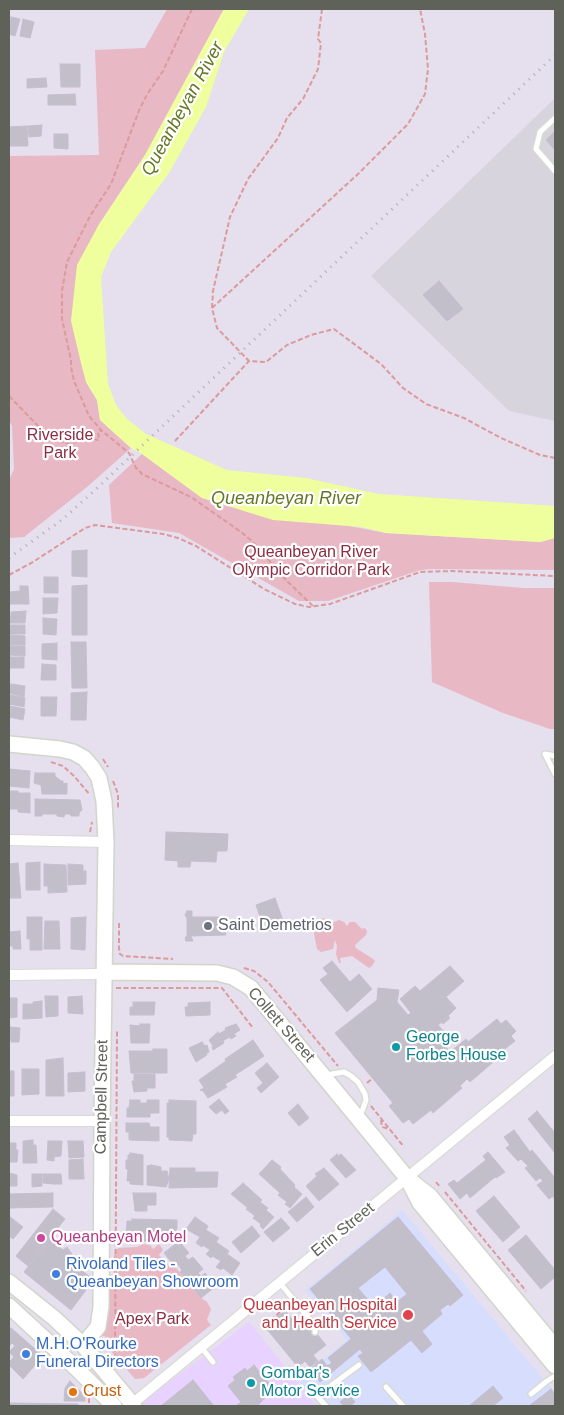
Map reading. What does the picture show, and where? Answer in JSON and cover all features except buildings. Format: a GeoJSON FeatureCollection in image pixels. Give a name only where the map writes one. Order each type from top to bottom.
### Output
{"type":"FeatureCollection","features":[{"type":"Feature","properties":{"kind":"street","name":"Campbell Street"},"geometry":{"type":"LineString","coordinates":[[9,744],[46,747],[73,752],[84,758],[99,778],[104,801],[99,842],[104,978],[101,1313],[95,1333],[82,1345]]}},
{"type":"Feature","properties":{"kind":"street"},"geometry":{"type":"LineString","coordinates":[[9,840],[99,842]]}},
{"type":"Feature","properties":{"kind":"street","name":"Collett Street"},"geometry":{"type":"LineString","coordinates":[[9,975],[104,978],[206,972],[226,974],[246,984],[256,993],[324,1075],[407,1178],[420,1203],[555,1366]]}},
{"type":"Feature","properties":{"kind":"street","name":"Erin Street"},"geometry":{"type":"LineString","coordinates":[[132,1405],[555,1056]]}},
{"type":"Feature","properties":{"kind":"street"},"geometry":{"type":"LineString","coordinates":[[9,1121],[102,1121]]}},
{"type":"Feature","properties":{"kind":"street","name":"Collett Street"},"geometry":{"type":"LineString","coordinates":[[407,1178],[430,1196],[555,1347]]}},
{"type":"Feature","properties":{"kind":"street"},"geometry":{"type":"LineString","coordinates":[[12,1290],[54,1318],[82,1345],[132,1405]]}},
{"type":"Feature","properties":{"kind":"street"},"geometry":{"type":"LineString","coordinates":[[9,1306],[114,1406]]}},
{"type":"Feature","properties":{"kind":"lane"},"geometry":{"type":"LineString","coordinates":[[555,118],[540,132],[536,149],[555,171]]}},
{"type":"Feature","properties":{"kind":"lane"},"geometry":{"type":"LineString","coordinates":[[555,756],[545,754],[555,774]]}},
{"type":"Feature","properties":{"kind":"lane"},"geometry":{"type":"LineString","coordinates":[[324,1075],[344,1072],[358,1082],[366,1094],[360,1120]]}},
{"type":"Feature","properties":{"kind":"lane"},"geometry":{"type":"LineString","coordinates":[[280,1282],[315,1326],[315,1332]]}},
{"type":"Feature","properties":{"kind":"lane"},"geometry":{"type":"LineString","coordinates":[[201,1347],[213,1362]]}},
{"type":"Feature","properties":{"kind":"lane"},"geometry":{"type":"LineString","coordinates":[[326,1406],[317,1396],[359,1365]]}},
{"type":"Feature","properties":{"kind":"lane"},"geometry":{"type":"LineString","coordinates":[[531,1394],[555,1376]]}},
{"type":"Feature","properties":{"kind":"lane"},"geometry":{"type":"LineString","coordinates":[[386,1387],[403,1406]]}},
{"type":"Feature","properties":{"kind":"path"},"geometry":{"type":"LineString","coordinates":[[192,9],[163,71],[140,108],[112,184],[90,216],[67,262],[62,291],[62,318],[72,374],[89,416],[101,430],[129,453],[136,468],[142,474],[191,497],[252,542],[282,576],[314,607]]}},
{"type":"Feature","properties":{"kind":"path"},"geometry":{"type":"LineString","coordinates":[[322,9],[318,38],[321,43],[318,69],[303,99],[287,118],[278,138],[248,179],[230,217],[213,291],[212,308],[217,328],[249,361],[266,362],[287,345],[311,335],[334,329],[381,364],[404,388],[426,404],[464,418],[500,438],[540,455],[555,458]]}},
{"type":"Feature","properties":{"kind":"path"},"geometry":{"type":"LineString","coordinates":[[212,308],[358,174],[408,124],[425,94],[428,69],[425,34],[420,9]]}},
{"type":"Feature","properties":{"kind":"path"},"geometry":{"type":"LineString","coordinates":[[175,441],[249,361]]}},
{"type":"Feature","properties":{"kind":"path"},"geometry":{"type":"LineString","coordinates":[[9,396],[48,435],[58,441],[71,444],[79,438],[87,437],[98,440],[98,433],[101,430]]}},
{"type":"Feature","properties":{"kind":"path"},"geometry":{"type":"LineString","coordinates":[[9,575],[33,562],[85,528],[95,525],[163,534],[178,538],[196,546],[276,596],[295,604],[314,607],[330,604],[420,572],[555,576]]}},
{"type":"Feature","properties":{"kind":"path"},"geometry":{"type":"LineString","coordinates":[[102,757],[110,771]]}},
{"type":"Feature","properties":{"kind":"path"},"geometry":{"type":"LineString","coordinates":[[50,762],[63,766],[74,776],[91,798]]}},
{"type":"Feature","properties":{"kind":"path"},"geometry":{"type":"LineString","coordinates":[[112,777],[118,794],[118,814]]}},
{"type":"Feature","properties":{"kind":"path"},"geometry":{"type":"LineString","coordinates":[[93,816],[90,830],[99,842]]}},
{"type":"Feature","properties":{"kind":"path"},"geometry":{"type":"LineString","coordinates":[[119,919],[119,948],[120,954],[123,956],[180,959]]}},
{"type":"Feature","properties":{"kind":"path"},"geometry":{"type":"LineString","coordinates":[[237,966],[254,971],[263,977],[338,1066]]}},
{"type":"Feature","properties":{"kind":"path"},"geometry":{"type":"LineString","coordinates":[[104,978],[222,988],[253,1028]]}},
{"type":"Feature","properties":{"kind":"path"},"geometry":{"type":"LineString","coordinates":[[115,1359],[117,1026]]}},
{"type":"Feature","properties":{"kind":"path"},"geometry":{"type":"LineString","coordinates":[[370,1106],[404,1147]]}},
{"type":"Feature","properties":{"kind":"path"},"geometry":{"type":"LineString","coordinates":[[436,1182],[531,1297]]}},
{"type":"Feature","properties":{"kind":"path"},"geometry":{"type":"LineString","coordinates":[[261,1320],[266,1325],[289,1305]]}},
{"type":"Feature","properties":{"kind":"shaded area"},"geometry":{"type":"Polygon","coordinates":[[[555,98],[555,421],[509,411],[371,276],[555,98]]]}},
{"type":"Feature","properties":{"kind":"shaded area","name":"Queanbeyan Hospital and Health Service"},"geometry":{"type":"Polygon","coordinates":[[[402,1210],[555,1393],[555,1406],[320,1406],[298,1380],[347,1340],[306,1290],[402,1210]]]}},
{"type":"Feature","properties":{"kind":"shaded area"},"geometry":{"type":"Polygon","coordinates":[[[249,1322],[317,1406],[137,1406],[249,1322]]]}},
{"type":"Feature","properties":{"kind":"green space","name":"Riverside Park"},"geometry":{"type":"Polygon","coordinates":[[[167,9],[224,9],[145,155],[98,226],[86,382],[97,400],[100,420],[131,448],[87,487],[24,537],[9,538],[9,480],[14,469],[12,426],[9,420],[9,156],[99,155],[95,50],[145,48],[167,9]]]}},
{"type":"Feature","properties":{"kind":"green space","name":"Queanbeyan River Olympic Corridor Park"},"geometry":{"type":"Polygon","coordinates":[[[142,454],[202,498],[386,533],[540,542],[555,538],[555,570],[429,569],[417,571],[328,601],[299,601],[179,533],[112,523],[109,485],[142,454]]]}},
{"type":"Feature","properties":{"kind":"green space"},"geometry":{"type":"Polygon","coordinates":[[[429,582],[523,588],[555,588],[555,729],[503,713],[432,682],[429,582]]]}},
{"type":"Feature","properties":{"kind":"green space"},"geometry":{"type":"Polygon","coordinates":[[[323,918],[332,923],[339,920],[347,926],[350,922],[355,922],[362,929],[365,928],[367,931],[366,935],[355,945],[356,948],[375,961],[372,966],[369,968],[352,956],[340,958],[341,963],[339,963],[335,940],[333,949],[321,952],[317,949],[313,929],[315,922],[323,918]]]}},
{"type":"Feature","properties":{"kind":"green space","name":"Apex Park"},"geometry":{"type":"Polygon","coordinates":[[[143,1244],[150,1245],[153,1249],[159,1244],[163,1250],[159,1255],[170,1266],[172,1263],[201,1298],[207,1302],[211,1309],[207,1320],[211,1325],[144,1378],[135,1379],[110,1350],[110,1338],[100,1335],[106,1311],[110,1310],[104,1289],[110,1286],[113,1287],[114,1254],[118,1248],[137,1247],[143,1244]]]}},
{"type":"Feature","properties":{"kind":"water","name":"Queanbeyan River"},"geometry":{"type":"Polygon","coordinates":[[[224,9],[249,9],[224,52],[206,107],[169,173],[111,252],[101,277],[108,384],[116,405],[127,419],[146,434],[227,470],[306,478],[379,494],[555,506],[555,538],[540,542],[386,533],[361,527],[273,520],[202,498],[131,448],[100,420],[97,400],[86,382],[71,321],[77,265],[98,226],[145,155],[224,9]]]}},
{"type":"Feature","properties":{"kind":"railway"},"geometry":{"type":"LineString","coordinates":[[9,558],[63,519],[94,491],[555,55]]}},
{"type":"Feature","properties":{"kind":"place","name":"Saint Demetrios"},"geometry":{"type":"Point","coordinates":[208,926]}},
{"type":"Feature","properties":{"kind":"place","name":"George Forbes House"},"geometry":{"type":"Point","coordinates":[396,1047]}},
{"type":"Feature","properties":{"kind":"place","name":"Queanbeyan Motel"},"geometry":{"type":"Point","coordinates":[41,1238]}},
{"type":"Feature","properties":{"kind":"place","name":"Rivoland Tiles - Queanbeyan Showroom"},"geometry":{"type":"Point","coordinates":[56,1274]}},
{"type":"Feature","properties":{"kind":"place","name":"Queanbeyan Hospital and Health Service"},"geometry":{"type":"Point","coordinates":[408,1315]}},
{"type":"Feature","properties":{"kind":"place","name":"M.H.O'Rourke Funeral Directors"},"geometry":{"type":"Point","coordinates":[26,1354]}},
{"type":"Feature","properties":{"kind":"place","name":"Gombar's Motor Service"},"geometry":{"type":"Point","coordinates":[251,1383]}},
{"type":"Feature","properties":{"kind":"place","name":"Crust"},"geometry":{"type":"Point","coordinates":[73,1392]}}]}
